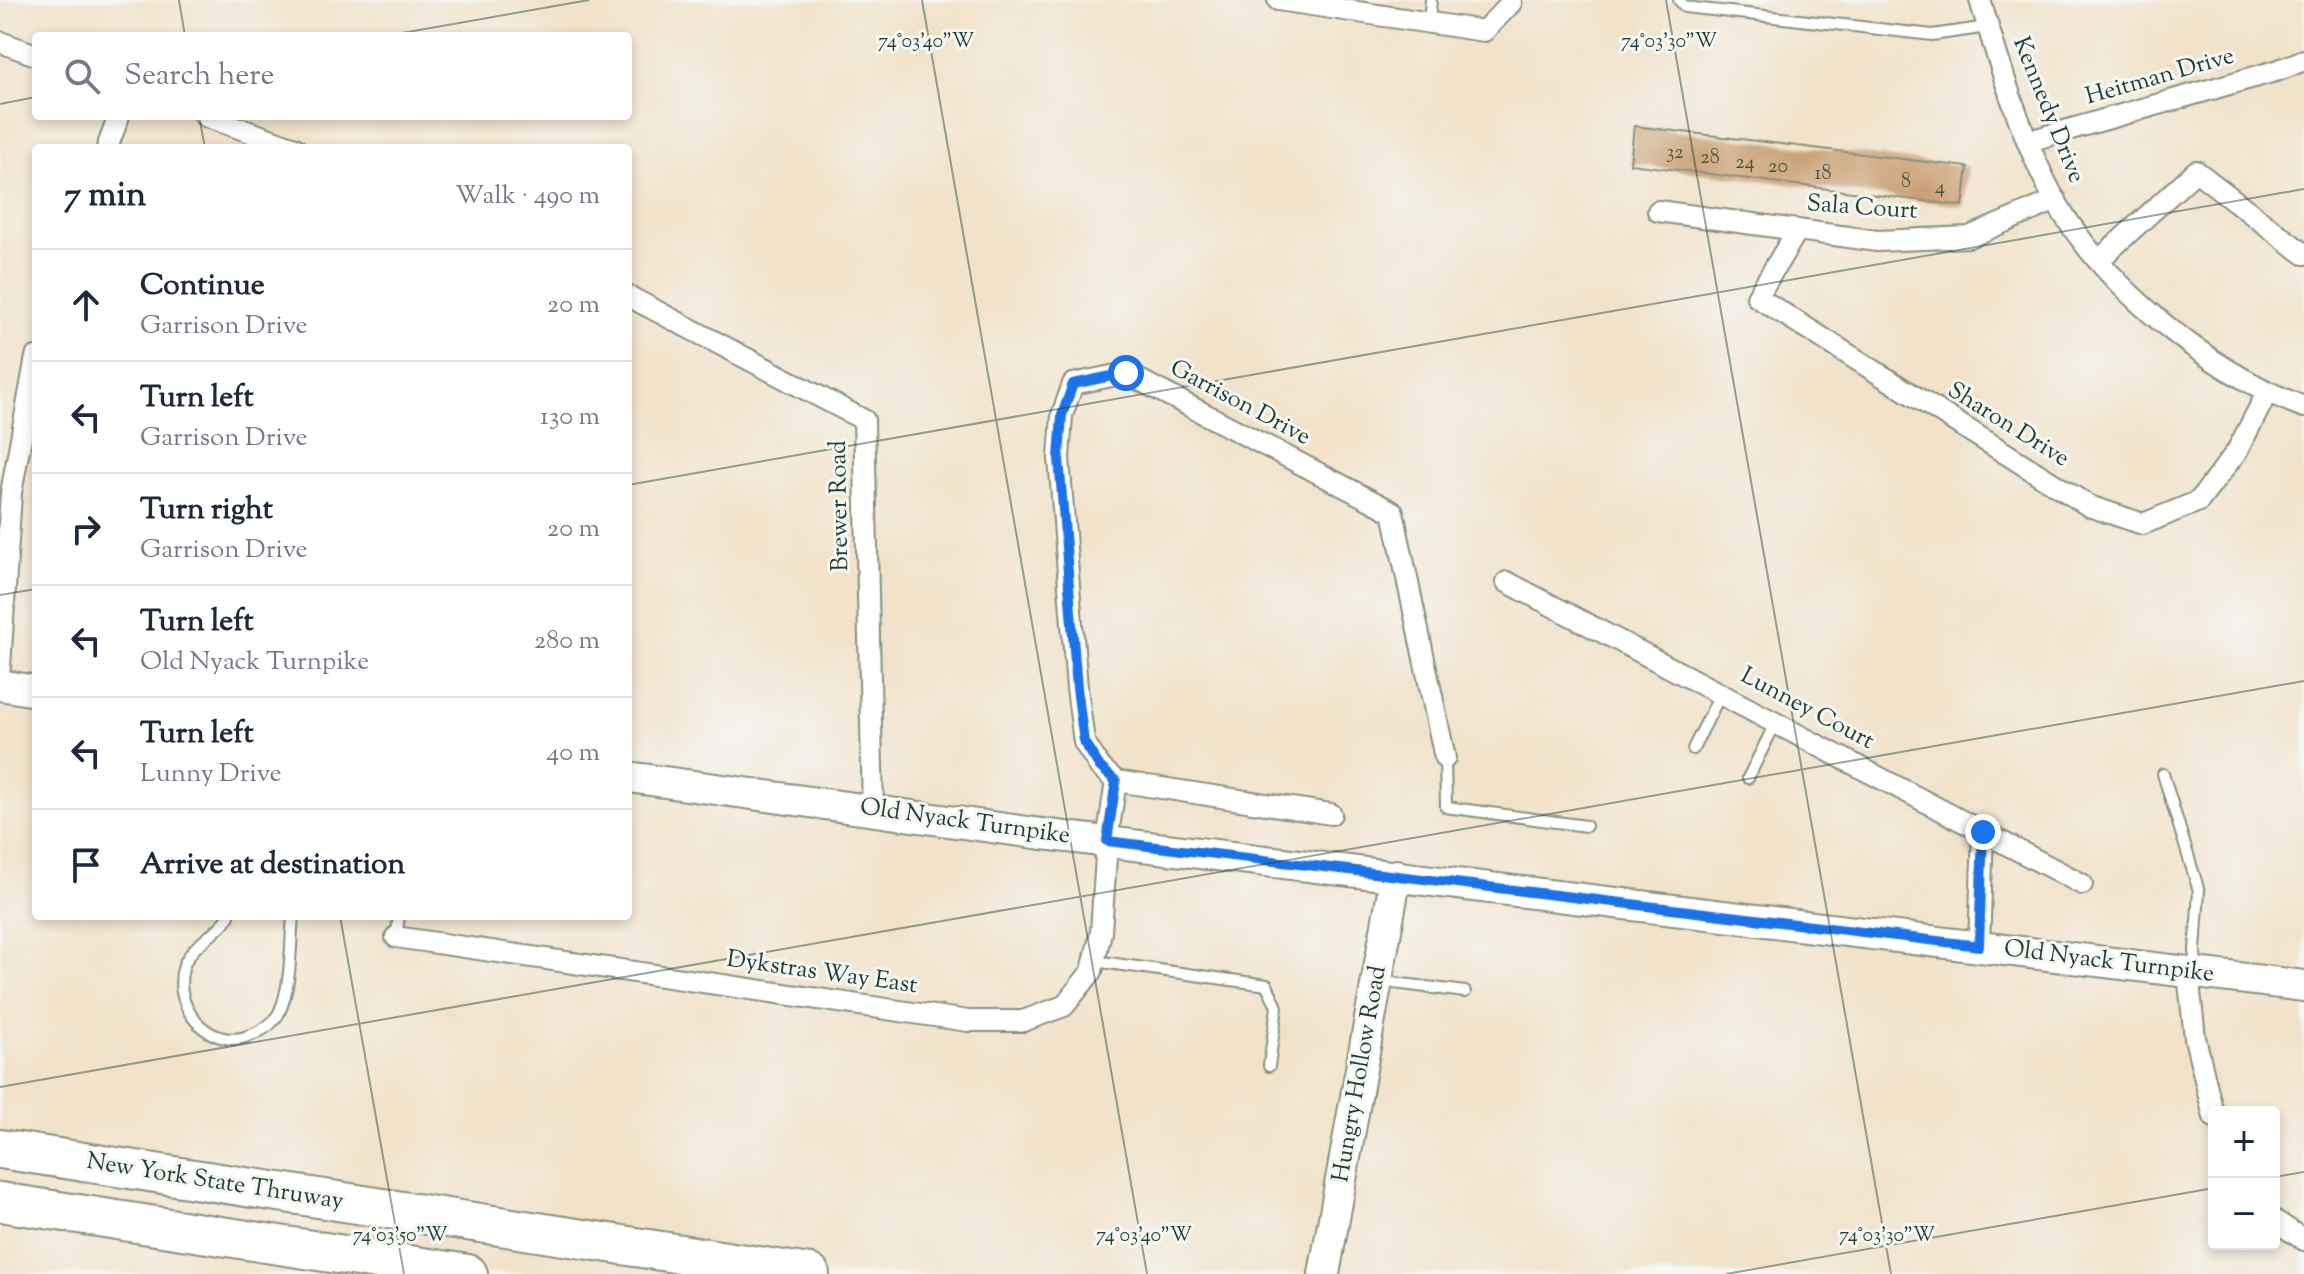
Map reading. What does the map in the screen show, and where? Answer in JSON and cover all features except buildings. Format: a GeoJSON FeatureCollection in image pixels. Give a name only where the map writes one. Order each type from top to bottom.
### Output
{"type":"FeatureCollection","features":[{"type":"Feature","properties":{"kind":"highway","name":"New York State Thruway"},"geometry":{"type":"LineString","coordinates":[[0,1149],[810,1274]]}},
{"type":"Feature","properties":{"kind":"highway"},"geometry":{"type":"LineString","coordinates":[[0,1202],[468,1274]]}},
{"type":"Feature","properties":{"kind":"street"},"geometry":{"type":"LineString","coordinates":[[1278,0],[1484,31],[1511,3],[1510,0]]}},
{"type":"Feature","properties":{"kind":"street","name":"Kennedy Drive"},"geometry":{"type":"LineString","coordinates":[[1980,0],[2029,141],[2056,200],[2099,260],[2150,313],[2203,354],[2267,393],[2304,407]]}},
{"type":"Feature","properties":{"kind":"street"},"geometry":{"type":"LineString","coordinates":[[0,42],[32,54]]}},
{"type":"Feature","properties":{"kind":"street","name":"Heitman Drive"},"geometry":{"type":"LineString","coordinates":[[2029,141],[2279,70],[2304,60]]}},
{"type":"Feature","properties":{"kind":"street"},"geometry":{"type":"LineString","coordinates":[[108,144],[118,120]]}},
{"type":"Feature","properties":{"kind":"street"},"geometry":{"type":"LineString","coordinates":[[216,120],[284,144]]}},
{"type":"Feature","properties":{"kind":"street"},"geometry":{"type":"LineString","coordinates":[[2099,260],[2196,171],[2304,254]]}},
{"type":"Feature","properties":{"kind":"street","name":"Sala Court"},"geometry":{"type":"LineString","coordinates":[[1658,211],[1877,241],[1969,237],[2056,200]]}},
{"type":"Feature","properties":{"kind":"street","name":"Sharon Drive"},"geometry":{"type":"LineString","coordinates":[[1797,231],[1757,297],[2089,506],[2143,524],[2199,501],[2237,451],[2267,393]]}},
{"type":"Feature","properties":{"kind":"street","name":"Brewer Road"},"geometry":{"type":"LineString","coordinates":[[632,298],[864,420],[873,810]]}},
{"type":"Feature","properties":{"kind":"street","name":"Garrison Drive"},"geometry":{"type":"LineString","coordinates":[[1116,781],[1100,767],[1084,742],[1059,458],[1062,415],[1073,384],[1126,373],[1393,512],[1445,758]]}},
{"type":"Feature","properties":{"kind":"street"},"geometry":{"type":"LineString","coordinates":[[0,667],[6,492],[32,375]]}},
{"type":"Feature","properties":{"kind":"street","name":"Lunney Court"},"geometry":{"type":"LineString","coordinates":[[1507,582],[2082,884]]}},
{"type":"Feature","properties":{"kind":"street"},"geometry":{"type":"LineString","coordinates":[[0,685],[32,690]]}},
{"type":"Feature","properties":{"kind":"street","name":"Old Nyack Turnpike"},"geometry":{"type":"LineString","coordinates":[[632,778],[1107,841],[2304,986]]}},
{"type":"Feature","properties":{"kind":"street"},"geometry":{"type":"LineString","coordinates":[[1107,841],[1116,781],[1331,814]]}},
{"type":"Feature","properties":{"kind":"street"},"geometry":{"type":"LineString","coordinates":[[1979,946],[1983,832]]}},
{"type":"Feature","properties":{"kind":"street","name":"Dykstras Way East"},"geometry":{"type":"LineString","coordinates":[[396,937],[968,1021],[1023,1021],[1064,1006],[1092,971],[1101,932],[1107,841]]}},
{"type":"Feature","properties":{"kind":"street","name":"Hungry Hollow Road"},"geometry":{"type":"LineString","coordinates":[[1324,1274],[1396,875]]}},
{"type":"Feature","properties":{"kind":"street"},"geometry":{"type":"LineString","coordinates":[[2192,973],[2195,1038],[2211,1106]]}},
{"type":"Feature","properties":{"kind":"street"},"geometry":{"type":"LineString","coordinates":[[2280,1224],[2304,1240]]}},
{"type":"Feature","properties":{"kind":"lane"},"geometry":{"type":"LineString","coordinates":[[1429,23],[1431,0]]}},
{"type":"Feature","properties":{"kind":"lane"},"geometry":{"type":"LineString","coordinates":[[1679,0],[1685,7],[1932,35],[1988,27]]}},
{"type":"Feature","properties":{"kind":"lane"},"geometry":{"type":"LineString","coordinates":[[1693,749],[1721,693]]}},
{"type":"Feature","properties":{"kind":"lane"},"geometry":{"type":"LineString","coordinates":[[1748,778],[1776,722]]}},
{"type":"Feature","properties":{"kind":"lane"},"geometry":{"type":"LineString","coordinates":[[1445,758],[1446,807],[1586,826]]}},
{"type":"Feature","properties":{"kind":"lane"},"geometry":{"type":"LineString","coordinates":[[2163,774],[2199,891],[2192,973]]}},
{"type":"Feature","properties":{"kind":"lane"},"geometry":{"type":"LineString","coordinates":[[225,920],[193,949],[184,965],[182,984],[196,1023],[216,1037],[240,1040],[263,1030],[277,1016],[284,997],[293,920]]}},
{"type":"Feature","properties":{"kind":"lane"},"geometry":{"type":"LineString","coordinates":[[396,937],[398,920]]}},
{"type":"Feature","properties":{"kind":"lane"},"geometry":{"type":"LineString","coordinates":[[1094,961],[1267,985],[1277,1007],[1269,1066]]}},
{"type":"Feature","properties":{"kind":"lane"},"geometry":{"type":"LineString","coordinates":[[1377,981],[1465,992]]}},
{"type":"Feature","properties":{"kind":"route"},"geometry":{"type":"LineString","coordinates":[[1126,373],[1073,384],[1062,415],[1059,458],[1084,742],[1100,767],[1116,781],[1107,841],[1979,946],[1983,832]]}}]}
